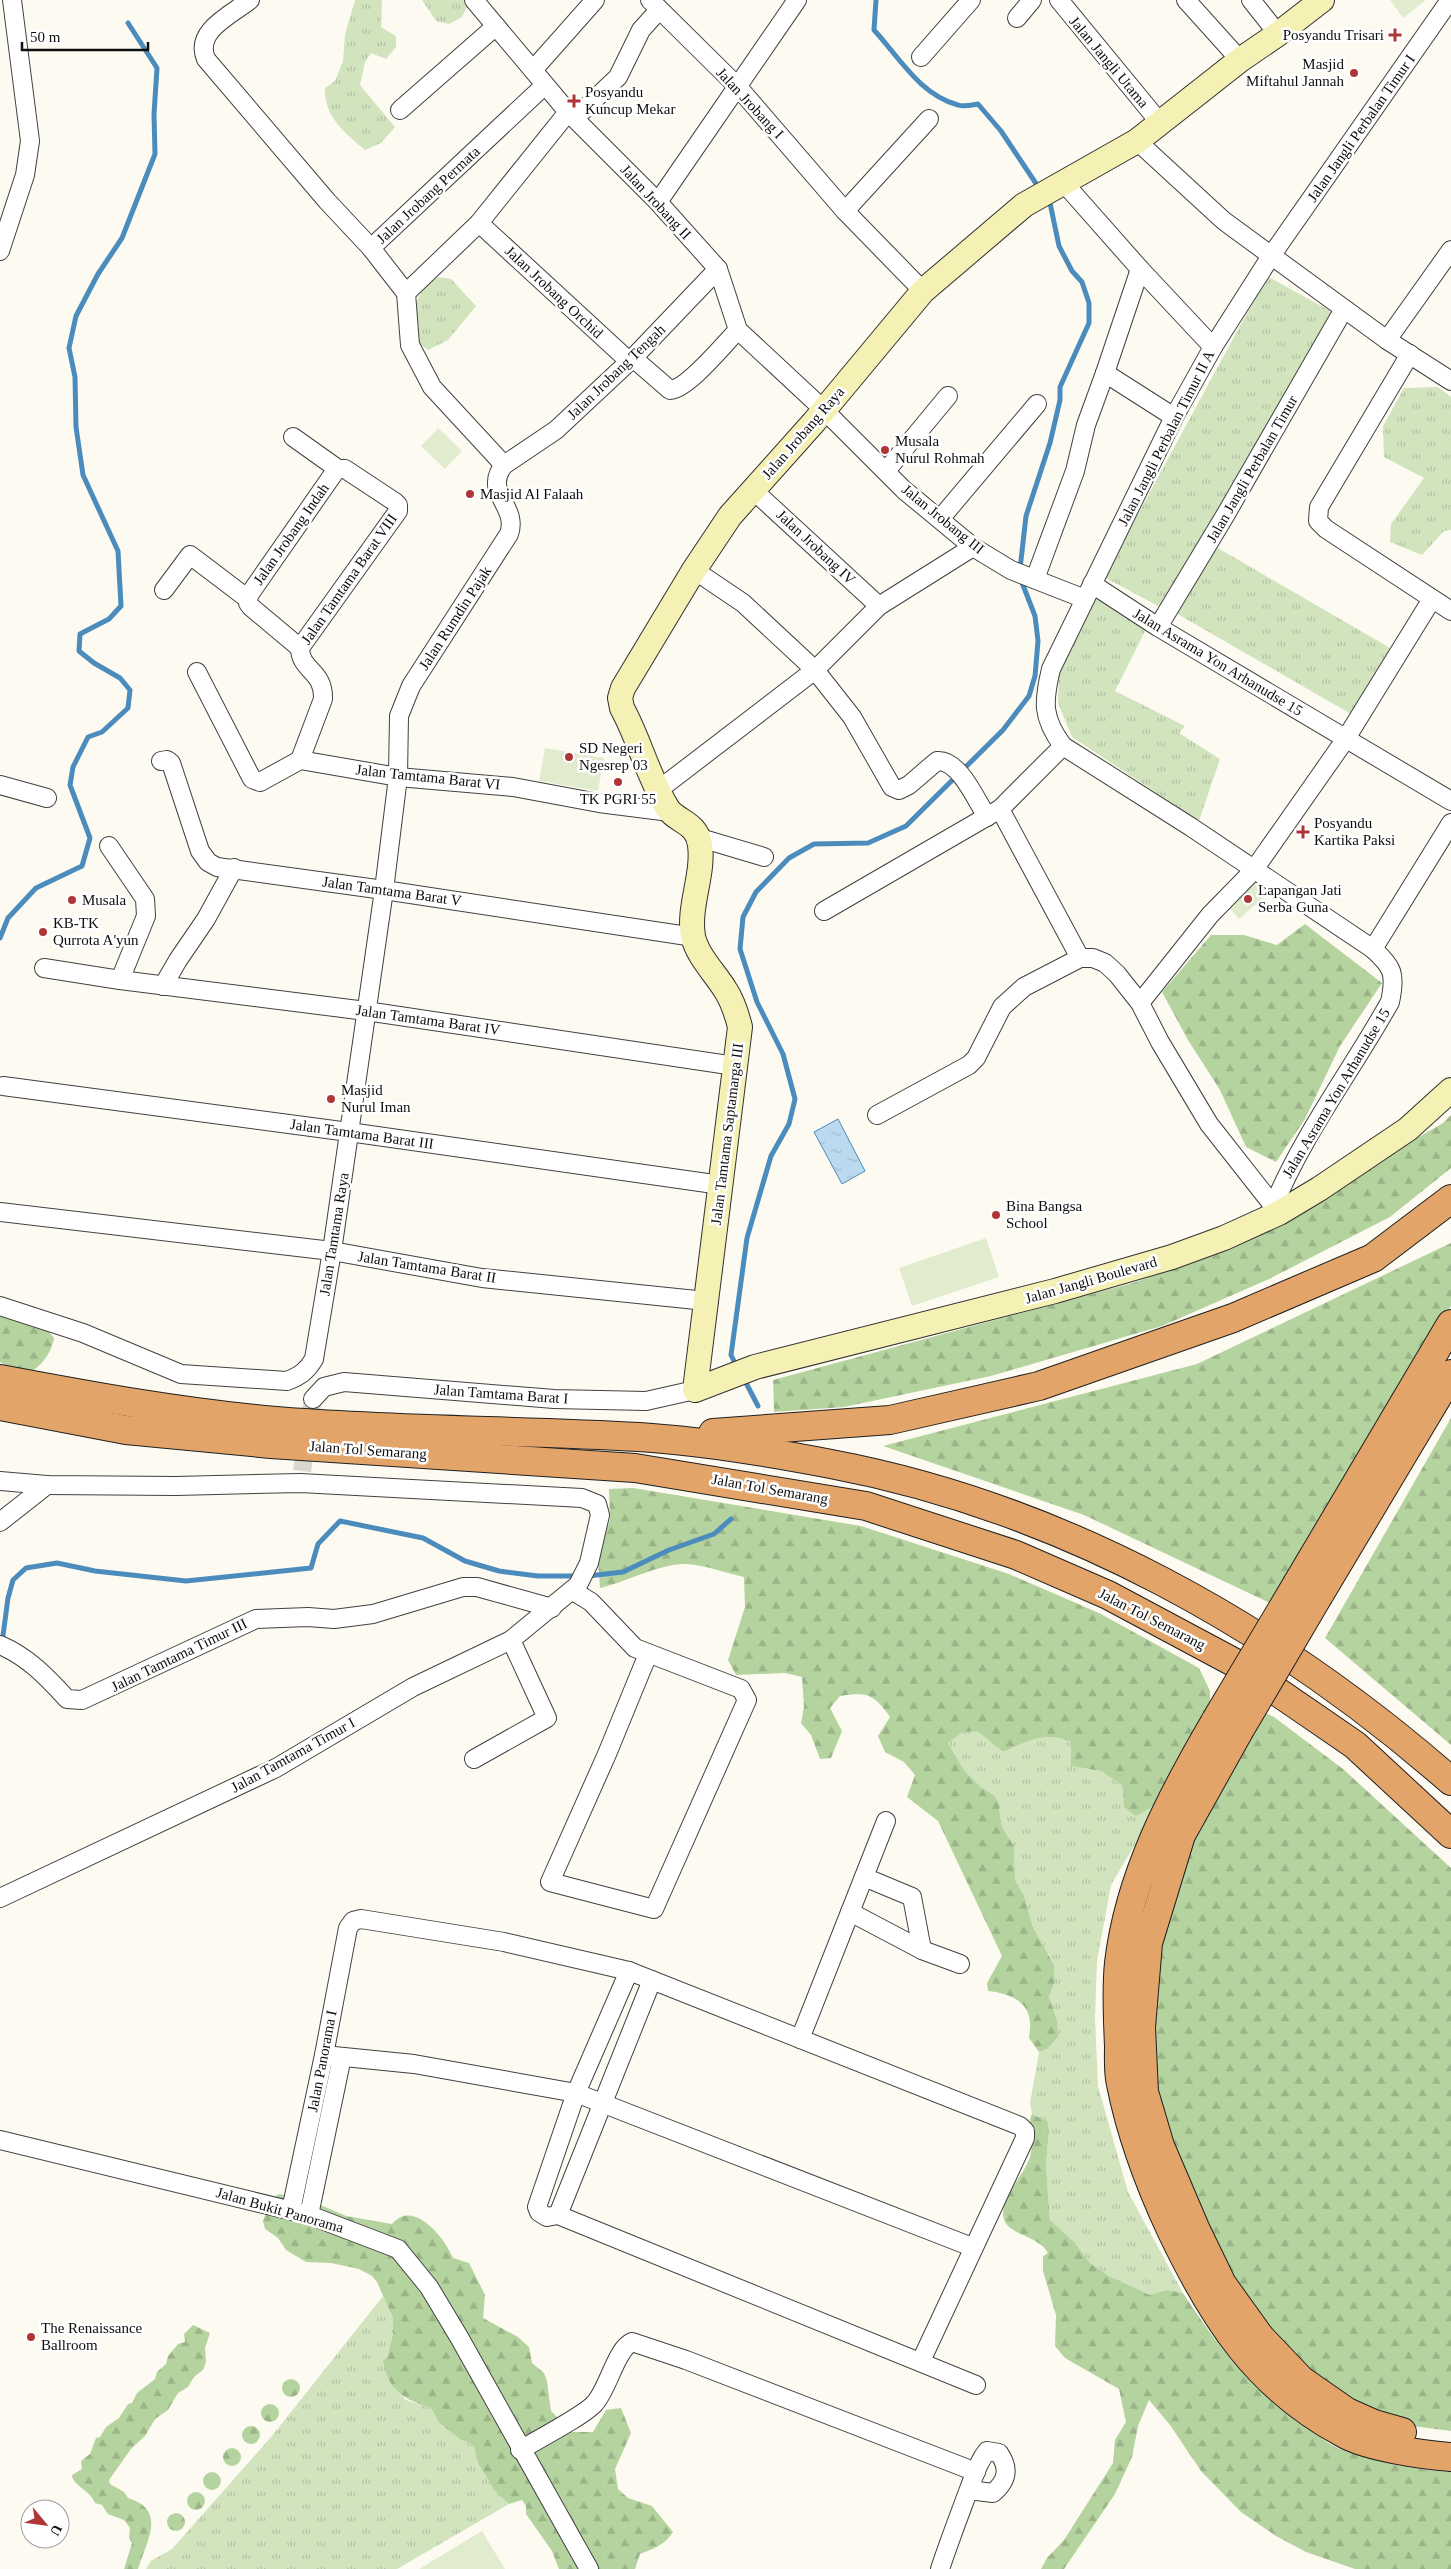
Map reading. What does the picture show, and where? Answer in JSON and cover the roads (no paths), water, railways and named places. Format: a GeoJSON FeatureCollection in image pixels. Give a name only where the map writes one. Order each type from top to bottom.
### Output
{"type":"FeatureCollection","features":[{"type":"Feature","properties":{"kind":"highway"},"geometry":{"type":"LineString","coordinates":[[642,1438],[890,1420],[1039,1386],[1233,1318],[1373,1258],[1451,1199]]}},
{"type":"Feature","properties":{"kind":"highway"},"geometry":{"type":"LineString","coordinates":[[1451,1324],[1308,1590],[1228,1725],[1181,1835],[1148,1942],[1141,2027],[1144,2092],[1157,2137],[1195,2228],[1222,2284],[1260,2338],[1301,2380],[1347,2412],[1374,2424],[1411,2435],[1451,2440]]}},
{"type":"Feature","properties":{"kind":"highway"},"geometry":{"type":"LineString","coordinates":[[1308,1590],[1451,1374]]}},
{"type":"Feature","properties":{"kind":"highway","name":"Jalan Tol Semarang"},"geometry":{"type":"LineString","coordinates":[[0,1379],[134,1404],[274,1421],[642,1438],[738,1448],[875,1473],[961,1496],[1070,1536],[1173,1587],[1291,1657],[1409,1744],[1451,1782]]}},
{"type":"Feature","properties":{"kind":"highway","name":"Jalan Tol Semarang"},"geometry":{"type":"LineString","coordinates":[[0,1406],[126,1430],[271,1444],[635,1468],[866,1506],[1016,1555],[1108,1595],[1237,1664],[1356,1745],[1451,1834]]}},
{"type":"Feature","properties":{"kind":"highway"},"geometry":{"type":"LineString","coordinates":[[1228,1725],[1182,1778],[1133,1892],[1119,1964],[1120,2082],[1149,2184],[1192,2273],[1218,2319],[1252,2363],[1293,2402],[1345,2435],[1410,2452],[1451,2457]]}},
{"type":"Feature","properties":{"kind":"street"},"geometry":{"type":"LineString","coordinates":[[0,251],[25,175],[30,141],[12,0]]}},
{"type":"Feature","properties":{"kind":"street"},"geometry":{"type":"LineString","coordinates":[[250,0],[208,33],[203,51],[206,59],[327,201],[371,248]]}},
{"type":"Feature","properties":{"kind":"street","name":"Jalan Jrobang II"},"geometry":{"type":"LineString","coordinates":[[474,0],[545,86],[658,202],[718,269],[738,330],[824,410]]}},
{"type":"Feature","properties":{"kind":"street"},"geometry":{"type":"LineString","coordinates":[[533,70],[595,0]]}},
{"type":"Feature","properties":{"kind":"street"},"geometry":{"type":"LineString","coordinates":[[921,57],[971,0]]}},
{"type":"Feature","properties":{"kind":"street"},"geometry":{"type":"LineString","coordinates":[[1017,18],[1032,0]]}},
{"type":"Feature","properties":{"kind":"street","name":"Jalan Jangli Utama"},"geometry":{"type":"LineString","coordinates":[[1059,0],[1161,124]]}},
{"type":"Feature","properties":{"kind":"street"},"geometry":{"type":"LineString","coordinates":[[1251,0],[1278,34]]}},
{"type":"Feature","properties":{"kind":"street","name":"Jalan Jrobang Raya"},"geometry":{"type":"LineString","coordinates":[[670,812],[657,791],[622,708],[620,698],[623,688],[694,570],[730,516],[824,410],[924,291],[1024,205],[1137,141],[1240,60],[1322,0]]}},
{"type":"Feature","properties":{"kind":"street","name":"Jalan Jangli Perbalan Timur I"},"geometry":{"type":"LineString","coordinates":[[1271,256],[1450,0]]}},
{"type":"Feature","properties":{"kind":"street"},"geometry":{"type":"LineString","coordinates":[[658,202],[738,87],[794,1]]}},
{"type":"Feature","properties":{"kind":"street"},"geometry":{"type":"LineString","coordinates":[[1194,3],[1240,60]]}},
{"type":"Feature","properties":{"kind":"street"},"geometry":{"type":"LineString","coordinates":[[504,465],[432,387],[417,362],[410,345],[406,293],[479,222],[572,115],[618,77],[654,5]]}},
{"type":"Feature","properties":{"kind":"street","name":"Jalan Jrobang I"},"geometry":{"type":"LineString","coordinates":[[654,5],[738,87],[845,211],[924,291]]}},
{"type":"Feature","properties":{"kind":"street"},"geometry":{"type":"LineString","coordinates":[[400,110],[496,26]]}},
{"type":"Feature","properties":{"kind":"street","name":"Jalan Jrobang Permata"},"geometry":{"type":"LineString","coordinates":[[406,293],[371,248],[545,86]]}},
{"type":"Feature","properties":{"kind":"street"},"geometry":{"type":"LineString","coordinates":[[845,211],[929,119]]}},
{"type":"Feature","properties":{"kind":"street"},"geometry":{"type":"LineString","coordinates":[[1137,141],[1224,221],[1387,340],[1451,381]]}},
{"type":"Feature","properties":{"kind":"street"},"geometry":{"type":"LineString","coordinates":[[1050,191],[1140,269],[1213,347]]}},
{"type":"Feature","properties":{"kind":"street","name":"Jalan Jrobang Orchid"},"geometry":{"type":"LineString","coordinates":[[479,222],[632,360],[670,390],[674,390],[685,383],[738,330]]}},
{"type":"Feature","properties":{"kind":"street"},"geometry":{"type":"LineString","coordinates":[[1387,340],[1451,250]]}},
{"type":"Feature","properties":{"kind":"street","name":"Jalan Jangli Perbalan Timur II A"},"geometry":{"type":"LineString","coordinates":[[1089,592],[1174,417],[1213,347],[1271,256]]}},
{"type":"Feature","properties":{"kind":"street","name":"Jalan Jrobang Tengah"},"geometry":{"type":"LineString","coordinates":[[504,465],[556,430],[632,360],[718,269]]}},
{"type":"Feature","properties":{"kind":"street"},"geometry":{"type":"LineString","coordinates":[[1023,574],[1075,471],[1086,425],[1140,269]]}},
{"type":"Feature","properties":{"kind":"street","name":"Jalan Jangli Perbalan Timur"},"geometry":{"type":"LineString","coordinates":[[1158,627],[1226,514],[1344,309]]}},
{"type":"Feature","properties":{"kind":"street"},"geometry":{"type":"LineString","coordinates":[[1410,354],[1319,507],[1318,521],[1326,530],[1451,611]]}},
{"type":"Feature","properties":{"kind":"street"},"geometry":{"type":"LineString","coordinates":[[1105,373],[1174,417]]}},
{"type":"Feature","properties":{"kind":"street"},"geometry":{"type":"LineString","coordinates":[[886,471],[948,396]]}},
{"type":"Feature","properties":{"kind":"street"},"geometry":{"type":"LineString","coordinates":[[940,518],[1037,404]]}},
{"type":"Feature","properties":{"kind":"street","name":"Jalan Jrobang III"},"geometry":{"type":"LineString","coordinates":[[824,410],[886,471],[973,547],[1023,574],[1089,592]]}},
{"type":"Feature","properties":{"kind":"street"},"geometry":{"type":"LineString","coordinates":[[293,437],[338,469]]}},
{"type":"Feature","properties":{"kind":"street","name":"Jalan Rumdin Pajak"},"geometry":{"type":"LineString","coordinates":[[398,777],[398,730],[402,705],[511,528],[510,516],[496,486],[496,478],[504,465]]}},
{"type":"Feature","properties":{"kind":"street","name":"Jalan Jrobang Indah"},"geometry":{"type":"LineString","coordinates":[[300,648],[250,607],[248,599],[338,469],[345,469],[398,505]]}},
{"type":"Feature","properties":{"kind":"street","name":"Jalan Jrobang IV"},"geometry":{"type":"LineString","coordinates":[[753,490],[879,606]]}},
{"type":"Feature","properties":{"kind":"street","name":"Jalan Tamtama Barat VIII"},"geometry":{"type":"LineString","coordinates":[[300,760],[323,699],[324,689],[321,680],[302,660],[300,648],[398,511],[398,505]]}},
{"type":"Feature","properties":{"kind":"street"},"geometry":{"type":"LineString","coordinates":[[657,791],[815,670],[879,606],[973,547]]}},
{"type":"Feature","properties":{"kind":"street"},"geometry":{"type":"LineString","coordinates":[[164,590],[190,555],[248,599]]}},
{"type":"Feature","properties":{"kind":"street"},"geometry":{"type":"LineString","coordinates":[[694,570],[743,603],[815,670],[852,717],[892,787],[899,790],[909,785],[937,761],[959,773],[994,813],[1080,958]]}},
{"type":"Feature","properties":{"kind":"street","name":"Jalan Asrama Yon Arhanudse 15"},"geometry":{"type":"LineString","coordinates":[[1276,1210],[1285,1178],[1390,1002],[1394,987],[1393,974],[1388,962],[1373,949],[1253,871],[1191,827],[1063,746],[1052,731],[1046,713],[1045,694],[1051,669],[1089,592],[1158,627],[1345,740],[1451,801]]}},
{"type":"Feature","properties":{"kind":"street"},"geometry":{"type":"LineString","coordinates":[[1140,1003],[1210,915],[1253,871],[1345,740],[1432,599]]}},
{"type":"Feature","properties":{"kind":"street"},"geometry":{"type":"LineString","coordinates":[[197,672],[254,781],[260,782],[300,760]]}},
{"type":"Feature","properties":{"kind":"street"},"geometry":{"type":"LineString","coordinates":[[824,910],[994,813],[1063,746]]}},
{"type":"Feature","properties":{"kind":"street","name":"Jalan Tamtama Barat V"},"geometry":{"type":"LineString","coordinates":[[161,761],[165,760],[171,763],[203,857],[217,867],[694,937]]}},
{"type":"Feature","properties":{"kind":"street","name":"Jalan Tamtama Barat VI"},"geometry":{"type":"LineString","coordinates":[[300,760],[398,777],[513,787],[599,803],[670,812]]}},
{"type":"Feature","properties":{"kind":"street","name":"Jalan Tamtama Raya"},"geometry":{"type":"LineString","coordinates":[[0,1306],[83,1333],[181,1374],[286,1381],[300,1376],[314,1359],[332,1251],[384,890],[398,777]]}},
{"type":"Feature","properties":{"kind":"street"},"geometry":{"type":"LineString","coordinates":[[0,785],[47,798]]}},
{"type":"Feature","properties":{"kind":"street"},"geometry":{"type":"LineString","coordinates":[[670,812],[691,826],[697,837],[764,857]]}},
{"type":"Feature","properties":{"kind":"street"},"geometry":{"type":"LineString","coordinates":[[1373,949],[1451,823]]}},
{"type":"Feature","properties":{"kind":"street","name":"Jalan Tamtama Saptamarga III"},"geometry":{"type":"LineString","coordinates":[[695,1390],[735,1066],[740,1039],[737,1015],[727,992],[704,958],[694,937],[692,918],[700,844],[697,837]]}},
{"type":"Feature","properties":{"kind":"street"},"geometry":{"type":"LineString","coordinates":[[109,846],[145,899],[147,905],[146,916],[120,980]]}},
{"type":"Feature","properties":{"kind":"street"},"geometry":{"type":"LineString","coordinates":[[163,986],[206,919],[234,868]]}},
{"type":"Feature","properties":{"kind":"street"},"geometry":{"type":"LineString","coordinates":[[877,1116],[969,1065],[976,1058],[1002,1007],[1024,987],[1080,958],[1093,958],[1105,963],[1117,974],[1140,1003],[1160,1042],[1209,1124],[1276,1210]]}},
{"type":"Feature","properties":{"kind":"street","name":"Jalan Tamtama Barat IV"},"geometry":{"type":"LineString","coordinates":[[44,968],[163,986],[366,1011],[735,1066]]}},
{"type":"Feature","properties":{"kind":"street","name":"Jalan Tamtama Barat III"},"geometry":{"type":"LineString","coordinates":[[3,1086],[349,1132],[720,1186]]}},
{"type":"Feature","properties":{"kind":"street","name":"Jalan Jangli Boulevard"},"geometry":{"type":"LineString","coordinates":[[695,1390],[755,1367],[1055,1291],[1172,1257],[1276,1210],[1408,1129],[1451,1090]]}},
{"type":"Feature","properties":{"kind":"street","name":"Jalan Tamtama Barat II"},"geometry":{"type":"LineString","coordinates":[[0,1212],[332,1251],[482,1278],[706,1301]]}},
{"type":"Feature","properties":{"kind":"street","name":"Jalan Tamtama Barat I"},"geometry":{"type":"LineString","coordinates":[[313,1399],[324,1387],[344,1382],[554,1398],[646,1401],[695,1390]]}},
{"type":"Feature","properties":{"kind":"street"},"geometry":{"type":"LineString","coordinates":[[0,1481],[46,1485],[176,1486],[301,1477],[582,1498],[597,1504],[600,1510],[589,1563],[575,1588],[635,1648],[741,1689],[747,1700],[654,1909],[550,1882],[607,1754],[648,1654]]}},
{"type":"Feature","properties":{"kind":"street"},"geometry":{"type":"LineString","coordinates":[[0,1522],[46,1485]]}},
{"type":"Feature","properties":{"kind":"street","name":"Jalan Tamtama Timur III"},"geometry":{"type":"LineString","coordinates":[[0,1646],[19,1653],[50,1678],[67,1699],[82,1700],[256,1619],[308,1617],[334,1619],[373,1614],[463,1587],[477,1588],[552,1608]]}},
{"type":"Feature","properties":{"kind":"street","name":"Jalan Tamtama Timur I"},"geometry":{"type":"LineString","coordinates":[[0,1898],[276,1768],[413,1687],[511,1640],[575,1588]]}},
{"type":"Feature","properties":{"kind":"street"},"geometry":{"type":"LineString","coordinates":[[474,1759],[546,1720],[548,1716],[511,1640]]}},
{"type":"Feature","properties":{"kind":"street"},"geometry":{"type":"LineString","coordinates":[[800,2039],[886,1820]]}},
{"type":"Feature","properties":{"kind":"street"},"geometry":{"type":"LineString","coordinates":[[864,1877],[912,1897],[922,1950]]}},
{"type":"Feature","properties":{"kind":"street"},"geometry":{"type":"LineString","coordinates":[[850,1912],[922,1950],[960,1964]]}},
{"type":"Feature","properties":{"kind":"street","name":"Jalan Panorama I"},"geometry":{"type":"LineString","coordinates":[[291,2210],[324,2055],[348,1928],[353,1921],[361,1919],[504,1942],[629,1971]]}},
{"type":"Feature","properties":{"kind":"street"},"geometry":{"type":"LineString","coordinates":[[921,2361],[972,2247],[1025,2138],[1025,2131],[1020,2126],[629,1971],[576,2093],[537,2206],[540,2212],[546,2217],[558,2215],[921,2361],[976,2385]]}},
{"type":"Feature","properties":{"kind":"street"},"geometry":{"type":"LineString","coordinates":[[558,2215],[652,1980]]}},
{"type":"Feature","properties":{"kind":"street"},"geometry":{"type":"LineString","coordinates":[[324,2055],[414,2064],[576,2093],[972,2247]]}},
{"type":"Feature","properties":{"kind":"street","name":"Jalan Panorama I"},"geometry":{"type":"LineString","coordinates":[[309,2215],[342,2056]]}},
{"type":"Feature","properties":{"kind":"street","name":"Jalan Bukit Panorama"},"geometry":{"type":"LineString","coordinates":[[0,2140],[291,2210],[398,2249],[430,2287],[520,2450],[589,2569]]}},
{"type":"Feature","properties":{"kind":"street"},"geometry":{"type":"LineString","coordinates":[[520,2450],[594,2405],[606,2389],[622,2351],[626,2345],[632,2342],[686,2360],[976,2472]]}},
{"type":"Feature","properties":{"kind":"street"},"geometry":{"type":"LineString","coordinates":[[940,2569],[969,2490],[976,2472],[987,2451],[993,2450],[999,2454],[1005,2462],[1007,2475],[1001,2486],[992,2493],[969,2490]]}},
{"type":"Feature","properties":{"kind":"water"},"geometry":{"type":"Polygon","coordinates":[[[838,1119],[865,1171],[842,1184],[814,1132],[838,1119]]]}},
{"type":"Feature","properties":{"kind":"waterway"},"geometry":{"type":"LineString","coordinates":[[876,0],[874,30],[911,74],[932,93],[945,100],[960,106],[978,104],[1001,131],[1039,188]]}},
{"type":"Feature","properties":{"kind":"waterway"},"geometry":{"type":"LineString","coordinates":[[0,938],[8,918],[36,888],[82,866],[90,838],[70,785],[73,767],[88,737],[102,732],[128,708],[130,690],[120,678],[94,663],[79,651],[80,634],[109,619],[121,606],[118,551],[83,475],[76,427],[75,377],[69,348],[76,316],[98,274],[122,238],[155,154],[154,114],[157,68],[128,23]]}},
{"type":"Feature","properties":{"kind":"waterway"},"geometry":{"type":"LineString","coordinates":[[1020,569],[1026,516],[1050,443],[1060,400],[1060,387],[1089,323],[1089,303],[1082,282],[1072,271],[1059,246],[1050,203],[1047,199]]}},
{"type":"Feature","properties":{"kind":"waterway"},"geometry":{"type":"LineString","coordinates":[[737,1367],[731,1355],[747,1238],[771,1156],[789,1124],[795,1099],[783,1054],[757,1002],[740,949],[743,917],[756,892],[789,858],[814,844],[868,843],[906,826],[1003,730],[1029,696],[1035,676],[1038,641],[1035,616],[1021,580]]}},
{"type":"Feature","properties":{"kind":"waterway"},"geometry":{"type":"LineString","coordinates":[[744,1379],[758,1406]]}},
{"type":"Feature","properties":{"kind":"waterway"},"geometry":{"type":"LineString","coordinates":[[588,1576],[623,1572],[669,1550],[714,1534],[731,1519]]}},
{"type":"Feature","properties":{"kind":"waterway"},"geometry":{"type":"LineString","coordinates":[[2,1643],[8,1598],[13,1580],[26,1568],[57,1563],[95,1571],[186,1581],[311,1568],[318,1544],[340,1521],[423,1538],[465,1561],[499,1571],[538,1576],[579,1576]]}},
{"type":"Feature","properties":{"kind":"tunnel"},"geometry":{"type":"LineString","coordinates":[[302,1471],[313,1399]]}},
{"type":"Feature","properties":{"kind":"place","name":"Posyandu Trisari"},"geometry":{"type":"Point","coordinates":[1395,35]}},
{"type":"Feature","properties":{"kind":"place","name":"Masjid Miftahul Jannah"},"geometry":{"type":"Point","coordinates":[1354,73]}},
{"type":"Feature","properties":{"kind":"place","name":"Posyandu Kuncup Mekar"},"geometry":{"type":"Point","coordinates":[574,101]}},
{"type":"Feature","properties":{"kind":"place","name":"Musala Nurul Rohmah"},"geometry":{"type":"Point","coordinates":[885,450]}},
{"type":"Feature","properties":{"kind":"place","name":"Masjid Al Falaah"},"geometry":{"type":"Point","coordinates":[470,494]}},
{"type":"Feature","properties":{"kind":"place","name":"SD Negeri Ngesrep 03"},"geometry":{"type":"Point","coordinates":[569,757]}},
{"type":"Feature","properties":{"kind":"place","name":"TK PGRI 55"},"geometry":{"type":"Point","coordinates":[618,782]}},
{"type":"Feature","properties":{"kind":"place","name":"Posyandu Kartika Paksi"},"geometry":{"type":"Point","coordinates":[1303,832]}},
{"type":"Feature","properties":{"kind":"place","name":"Lapangan Jati Serba Guna"},"geometry":{"type":"Point","coordinates":[1248,899]}},
{"type":"Feature","properties":{"kind":"place","name":"Musala"},"geometry":{"type":"Point","coordinates":[72,900]}},
{"type":"Feature","properties":{"kind":"place","name":"KB-TK Qurrota A'yun"},"geometry":{"type":"Point","coordinates":[43,932]}},
{"type":"Feature","properties":{"kind":"place","name":"Masjid Nurul Iman"},"geometry":{"type":"Point","coordinates":[331,1099]}},
{"type":"Feature","properties":{"kind":"place","name":"Bina Bangsa School"},"geometry":{"type":"Point","coordinates":[996,1215]}},
{"type":"Feature","properties":{"kind":"place","name":"The Renaissance Ballroom"},"geometry":{"type":"Point","coordinates":[31,2337]}}]}
